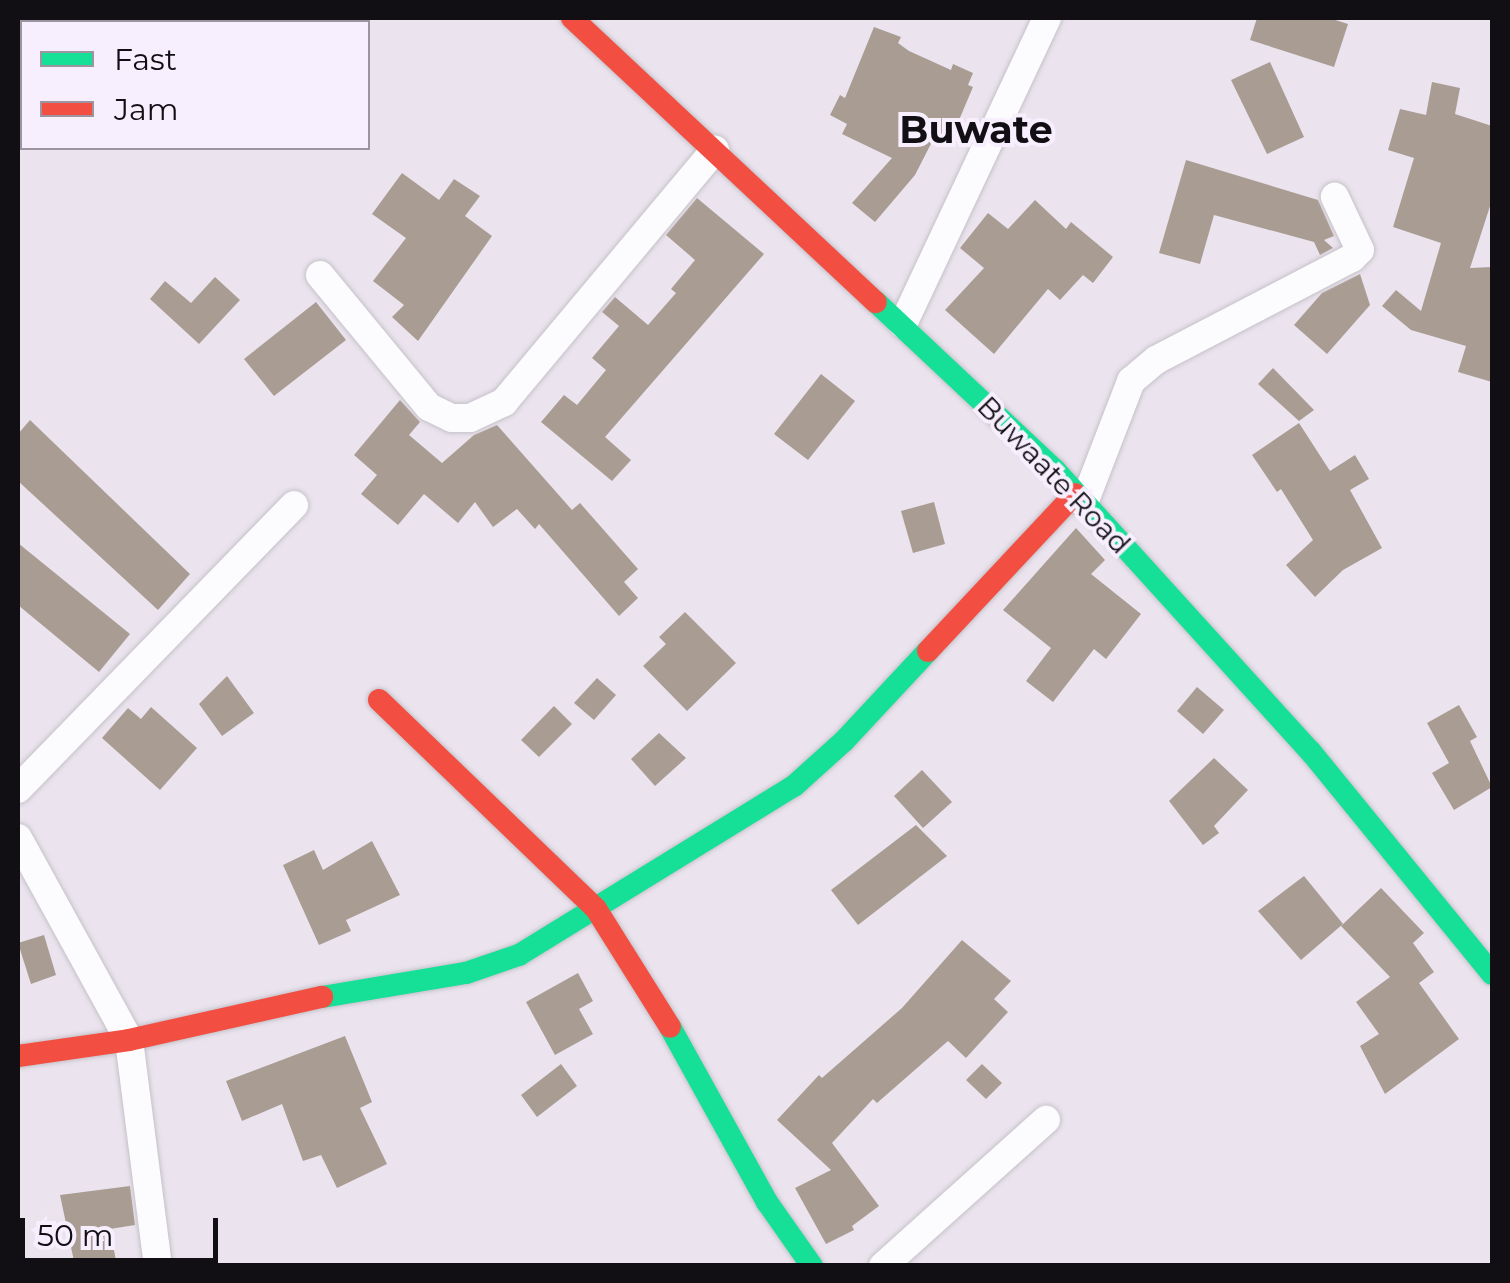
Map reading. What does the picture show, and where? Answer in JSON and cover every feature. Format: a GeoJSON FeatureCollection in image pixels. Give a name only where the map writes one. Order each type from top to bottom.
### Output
{"type":"FeatureCollection","features":[{"type":"Feature","properties":{"kind":"street","name":"Buwaate Road"},"geometry":{"type":"LineString","coordinates":[[572,18],[904,324],[1080,498],[1311,752],[1492,974]]}},
{"type":"Feature","properties":{"kind":"street"},"geometry":{"type":"LineString","coordinates":[[904,324],[1048,18]]}},
{"type":"Feature","properties":{"kind":"street"},"geometry":{"type":"LineString","coordinates":[[320,275],[430,407],[452,418],[479,415],[504,402],[714,150]]}},
{"type":"Feature","properties":{"kind":"street"},"geometry":{"type":"LineString","coordinates":[[18,1056],[129,1040],[326,996],[466,973],[519,954],[794,786],[844,741],[1080,498],[1131,381],[1156,360],[1352,258],[1360,250],[1335,198]]}},
{"type":"Feature","properties":{"kind":"street"},"geometry":{"type":"LineString","coordinates":[[18,789],[294,505]]}},
{"type":"Feature","properties":{"kind":"street"},"geometry":{"type":"LineString","coordinates":[[380,700],[596,909],[668,1024],[767,1202],[812,1266]]}},
{"type":"Feature","properties":{"kind":"street"},"geometry":{"type":"LineString","coordinates":[[18,838],[129,1040],[158,1266]]}},
{"type":"Feature","properties":{"kind":"street"},"geometry":{"type":"LineString","coordinates":[[884,1266],[1046,1120]]}},
{"type":"Feature","properties":{"kind":"building"},"geometry":{"type":"Polygon","coordinates":[[[1257,18],[1329,18],[1348,24],[1334,67],[1250,40],[1257,18]]]}},
{"type":"Feature","properties":{"kind":"building"},"geometry":{"type":"Polygon","coordinates":[[[874,27],[901,37],[898,43],[909,51],[951,70],[953,64],[973,73],[968,85],[973,87],[951,139],[937,132],[915,175],[875,222],[852,203],[892,158],[842,134],[847,124],[830,115],[840,95],[845,98],[874,27]]]}},
{"type":"Feature","properties":{"kind":"building"},"geometry":{"type":"Polygon","coordinates":[[[1270,62],[1304,137],[1267,154],[1231,80],[1270,62]]]}},
{"type":"Feature","properties":{"kind":"building"},"geometry":{"type":"Polygon","coordinates":[[[1432,82],[1460,88],[1455,114],[1492,126],[1492,200],[1470,268],[1492,267],[1492,382],[1458,372],[1466,346],[1411,330],[1382,306],[1396,290],[1421,311],[1441,243],[1393,227],[1414,158],[1388,150],[1400,109],[1426,115],[1432,82]]]}},
{"type":"Feature","properties":{"kind":"building"},"geometry":{"type":"Polygon","coordinates":[[[1186,160],[1318,200],[1334,236],[1324,240],[1333,248],[1320,255],[1314,242],[1214,215],[1200,264],[1159,253],[1186,160]]]}},
{"type":"Feature","properties":{"kind":"building"},"geometry":{"type":"Polygon","coordinates":[[[402,173],[439,200],[454,179],[480,196],[465,216],[492,236],[418,341],[392,317],[404,305],[373,281],[406,238],[372,214],[402,173]]]}},
{"type":"Feature","properties":{"kind":"building"},"geometry":{"type":"Polygon","coordinates":[[[697,198],[764,254],[605,437],[631,460],[612,481],[541,422],[564,395],[577,405],[606,370],[592,358],[619,326],[602,312],[615,297],[648,325],[676,293],[671,289],[695,260],[666,235],[697,198]]]}},
{"type":"Feature","properties":{"kind":"building"},"geometry":{"type":"Polygon","coordinates":[[[1035,200],[1066,229],[1071,222],[1113,257],[1093,283],[1083,275],[1060,300],[1048,289],[994,354],[945,310],[984,268],[960,248],[988,213],[1008,229],[1035,200]]]}},
{"type":"Feature","properties":{"kind":"building"},"geometry":{"type":"Polygon","coordinates":[[[1360,274],[1370,305],[1327,354],[1294,325],[1322,293],[1360,274]]]}},
{"type":"Feature","properties":{"kind":"building"},"geometry":{"type":"Polygon","coordinates":[[[215,277],[240,300],[199,344],[150,299],[165,281],[191,303],[215,277]]]}},
{"type":"Feature","properties":{"kind":"building"},"geometry":{"type":"Polygon","coordinates":[[[316,302],[346,340],[274,396],[244,359],[316,302]]]}},
{"type":"Feature","properties":{"kind":"building"},"geometry":{"type":"Polygon","coordinates":[[[1273,368],[1314,410],[1299,421],[1258,384],[1273,368]]]}},
{"type":"Feature","properties":{"kind":"building"},"geometry":{"type":"Polygon","coordinates":[[[821,374],[855,401],[808,460],[774,434],[821,374]]]}},
{"type":"Feature","properties":{"kind":"building"},"geometry":{"type":"Polygon","coordinates":[[[400,400],[420,422],[409,435],[442,463],[474,435],[497,425],[572,510],[580,503],[638,569],[624,582],[638,598],[619,616],[539,524],[535,529],[517,509],[493,527],[475,502],[458,523],[424,494],[398,525],[361,494],[377,475],[354,455],[400,400]]]}},
{"type":"Feature","properties":{"kind":"building"},"geometry":{"type":"Polygon","coordinates":[[[30,420],[190,574],[158,610],[18,481],[18,434],[30,420]]]}},
{"type":"Feature","properties":{"kind":"building"},"geometry":{"type":"Polygon","coordinates":[[[1299,423],[1330,471],[1355,455],[1369,479],[1350,490],[1382,548],[1343,570],[1315,597],[1286,565],[1313,540],[1281,489],[1277,492],[1252,455],[1299,423]]]}},
{"type":"Feature","properties":{"kind":"building"},"geometry":{"type":"Polygon","coordinates":[[[934,502],[945,544],[913,553],[901,511],[934,502]]]}},
{"type":"Feature","properties":{"kind":"building"},"geometry":{"type":"Polygon","coordinates":[[[1076,528],[1105,560],[1091,574],[1141,614],[1106,659],[1094,649],[1053,702],[1026,681],[1051,648],[1003,610],[1076,528]]]}},
{"type":"Feature","properties":{"kind":"building"},"geometry":{"type":"Polygon","coordinates":[[[18,543],[130,634],[99,672],[18,605],[18,543]]]}},
{"type":"Feature","properties":{"kind":"building"},"geometry":{"type":"Polygon","coordinates":[[[685,612],[736,663],[687,711],[643,666],[666,644],[659,637],[685,612]]]}},
{"type":"Feature","properties":{"kind":"building"},"geometry":{"type":"Polygon","coordinates":[[[227,676],[254,713],[222,736],[199,704],[227,676]]]}},
{"type":"Feature","properties":{"kind":"building"},"geometry":{"type":"Polygon","coordinates":[[[597,678],[616,695],[594,720],[574,703],[597,678]]]}},
{"type":"Feature","properties":{"kind":"building"},"geometry":{"type":"Polygon","coordinates":[[[1197,687],[1224,710],[1203,734],[1177,711],[1197,687]]]}},
{"type":"Feature","properties":{"kind":"building"},"geometry":{"type":"Polygon","coordinates":[[[1459,705],[1477,737],[1470,741],[1492,787],[1454,810],[1432,773],[1449,763],[1427,723],[1459,705]]]}},
{"type":"Feature","properties":{"kind":"building"},"geometry":{"type":"Polygon","coordinates":[[[554,706],[572,724],[539,757],[521,740],[554,706]]]}},
{"type":"Feature","properties":{"kind":"building"},"geometry":{"type":"Polygon","coordinates":[[[151,707],[197,748],[160,790],[102,738],[128,708],[141,719],[151,707]]]}},
{"type":"Feature","properties":{"kind":"building"},"geometry":{"type":"Polygon","coordinates":[[[659,733],[686,758],[655,786],[631,759],[659,733]]]}},
{"type":"Feature","properties":{"kind":"building"},"geometry":{"type":"Polygon","coordinates":[[[1214,758],[1248,790],[1214,826],[1219,833],[1203,845],[1169,801],[1214,758]]]}},
{"type":"Feature","properties":{"kind":"building"},"geometry":{"type":"Polygon","coordinates":[[[922,770],[952,802],[923,828],[894,796],[922,770]]]}},
{"type":"Feature","properties":{"kind":"building"},"geometry":{"type":"Polygon","coordinates":[[[916,825],[947,856],[858,925],[831,890],[916,825]]]}},
{"type":"Feature","properties":{"kind":"building"},"geometry":{"type":"Polygon","coordinates":[[[372,841],[400,895],[346,920],[351,931],[319,945],[283,865],[314,850],[323,870],[372,841]]]}},
{"type":"Feature","properties":{"kind":"building"},"geometry":{"type":"Polygon","coordinates":[[[1304,876],[1343,924],[1301,960],[1258,911],[1304,876]]]}},
{"type":"Feature","properties":{"kind":"building"},"geometry":{"type":"Polygon","coordinates":[[[1381,888],[1424,933],[1413,943],[1434,972],[1419,983],[1459,1039],[1385,1094],[1360,1046],[1379,1034],[1356,1002],[1390,977],[1341,926],[1381,888]]]}},
{"type":"Feature","properties":{"kind":"building"},"geometry":{"type":"Polygon","coordinates":[[[44,935],[56,975],[31,984],[18,943],[44,935]]]}},
{"type":"Feature","properties":{"kind":"building"},"geometry":{"type":"Polygon","coordinates":[[[962,940],[1011,981],[994,999],[1008,1012],[966,1058],[948,1041],[877,1103],[873,1099],[832,1143],[879,1206],[852,1226],[854,1230],[826,1244],[795,1188],[831,1170],[777,1120],[819,1075],[822,1078],[902,1008],[962,940]]]}},
{"type":"Feature","properties":{"kind":"building"},"geometry":{"type":"Polygon","coordinates":[[[578,973],[593,1001],[579,1009],[593,1034],[555,1055],[526,1002],[578,973]]]}},
{"type":"Feature","properties":{"kind":"building"},"geometry":{"type":"Polygon","coordinates":[[[345,1036],[372,1102],[360,1108],[387,1164],[337,1188],[321,1155],[303,1161],[282,1104],[242,1121],[226,1081],[345,1036]]]}},
{"type":"Feature","properties":{"kind":"building"},"geometry":{"type":"Polygon","coordinates":[[[561,1064],[577,1086],[537,1117],[521,1095],[561,1064]]]}},
{"type":"Feature","properties":{"kind":"building"},"geometry":{"type":"Polygon","coordinates":[[[982,1064],[1002,1083],[986,1099],[966,1080],[982,1064]]]}},
{"type":"Feature","properties":{"kind":"building"},"geometry":{"type":"Polygon","coordinates":[[[130,1186],[135,1225],[110,1229],[117,1266],[75,1266],[60,1195],[130,1186]]]}},
{"type":"Feature","properties":{"kind":"traffic: fast"},"geometry":{"type":"LineString","coordinates":[[876,302],[1055,470],[1311,752],[1492,974]]}},
{"type":"Feature","properties":{"kind":"traffic: fast"},"geometry":{"type":"LineString","coordinates":[[322,997],[466,973],[519,955],[794,786],[844,741],[928,651]]}},
{"type":"Feature","properties":{"kind":"traffic: fast"},"geometry":{"type":"LineString","coordinates":[[670,1027],[767,1202],[812,1266]]}},
{"type":"Feature","properties":{"kind":"traffic: jam"},"geometry":{"type":"LineString","coordinates":[[572,18],[876,302]]}},
{"type":"Feature","properties":{"kind":"traffic: jam"},"geometry":{"type":"LineString","coordinates":[[928,651],[1075,494]]}},
{"type":"Feature","properties":{"kind":"traffic: jam"},"geometry":{"type":"LineString","coordinates":[[379,700],[596,909],[670,1027]]}},
{"type":"Feature","properties":{"kind":"traffic: jam"},"geometry":{"type":"LineString","coordinates":[[18,1056],[129,1040],[322,997]]}},
{"type":"Feature","properties":{"kind":"district","name":"Buwate"},"geometry":{"type":"Point","coordinates":[976,130]}}]}
